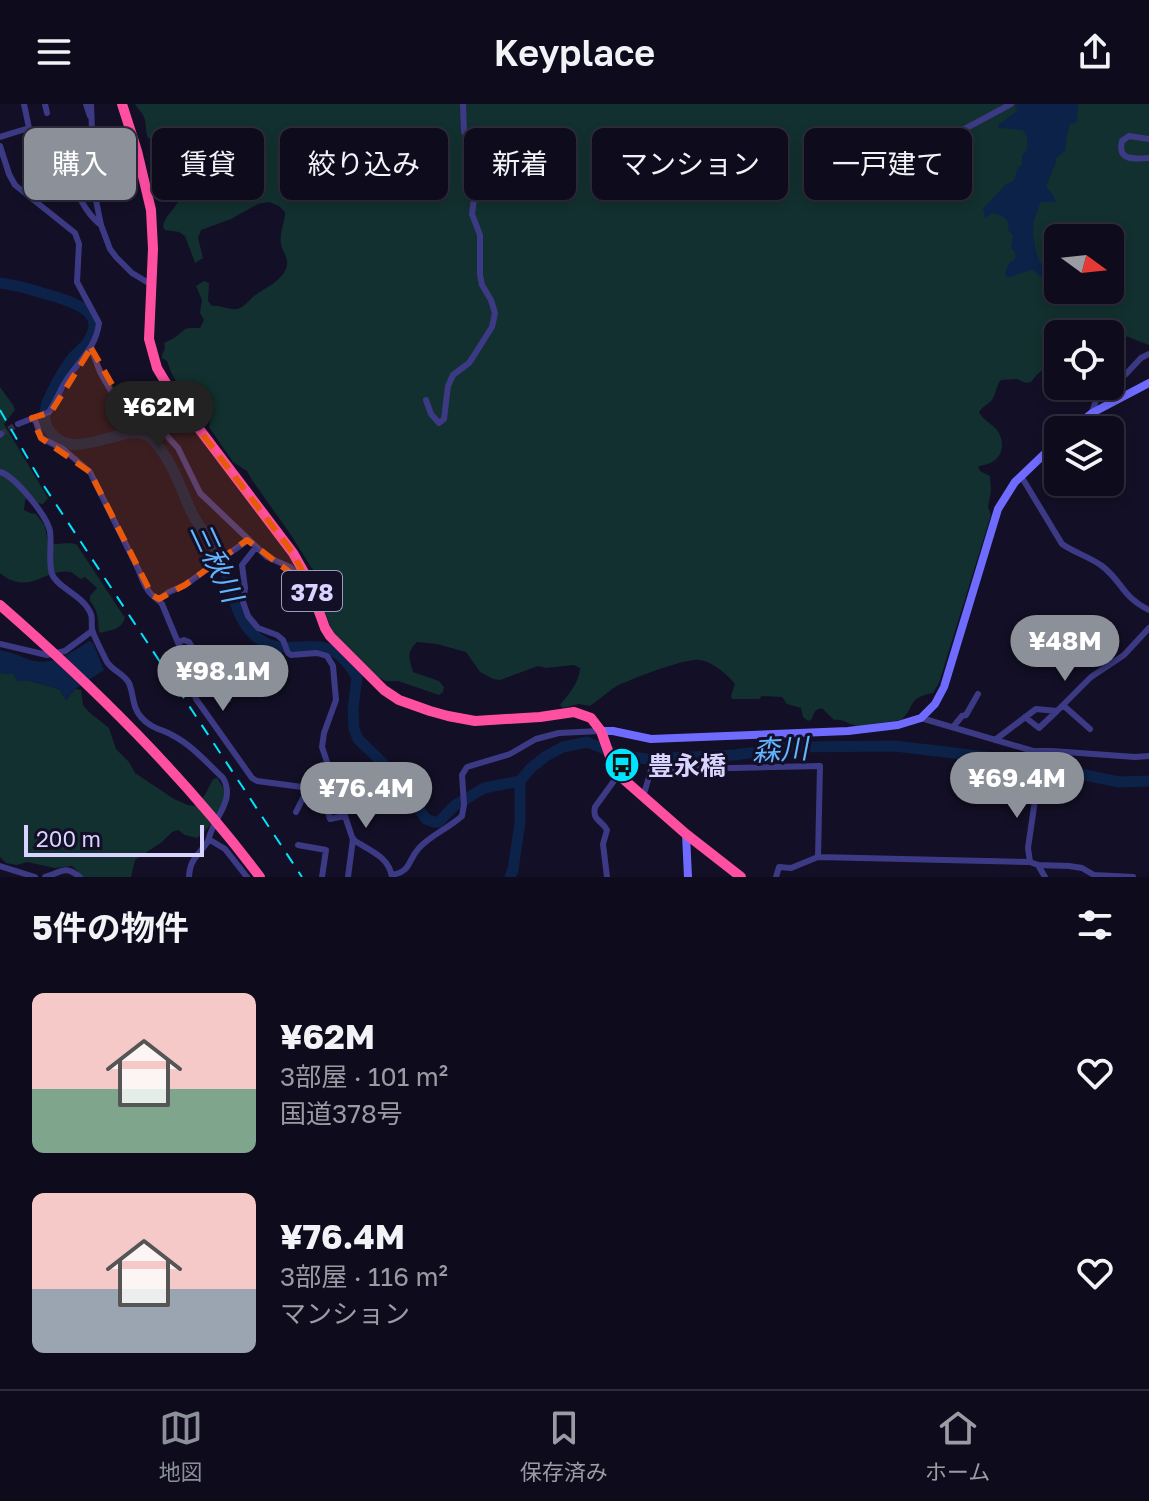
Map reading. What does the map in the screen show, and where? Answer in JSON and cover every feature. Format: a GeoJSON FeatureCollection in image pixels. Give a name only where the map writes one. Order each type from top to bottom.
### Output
{"type":"FeatureCollection","features":[{"type":"Feature","properties":{"kind":"highway","name":"378"},"geometry":{"type":"LineString","coordinates":[[122,104],[151,210],[153,249],[149,325],[152,354],[163,380],[293,553],[330,636],[376,683],[399,700],[475,721],[574,712],[591,718],[603,735]]}},
{"type":"Feature","properties":{"kind":"highway"},"geometry":{"type":"LineString","coordinates":[[0,605],[134,730],[224,830],[260,877]]}},
{"type":"Feature","properties":{"kind":"highway"},"geometry":{"type":"LineString","coordinates":[[603,735],[616,770],[686,834],[741,877]]}},
{"type":"Feature","properties":{"kind":"street"},"geometry":{"type":"LineString","coordinates":[[24,104],[29,128]]}},
{"type":"Feature","properties":{"kind":"street"},"geometry":{"type":"LineString","coordinates":[[45,104],[47,113]]}},
{"type":"Feature","properties":{"kind":"street"},"geometry":{"type":"LineString","coordinates":[[426,400],[433,419],[442,422],[453,375],[469,363],[492,327],[495,313],[482,285],[480,235],[472,214],[483,163],[464,132],[463,104]]}},
{"type":"Feature","properties":{"kind":"street"},"geometry":{"type":"LineString","coordinates":[[966,128],[1011,104]]}},
{"type":"Feature","properties":{"kind":"street"},"geometry":{"type":"LineString","coordinates":[[86,105],[92,119],[88,161],[101,225],[116,257],[132,273],[152,285]]}},
{"type":"Feature","properties":{"kind":"street"},"geometry":{"type":"LineString","coordinates":[[0,137],[24,130]]}},
{"type":"Feature","properties":{"kind":"street"},"geometry":{"type":"LineString","coordinates":[[1149,139],[1129,136],[1122,141],[1121,149],[1128,157],[1149,158]]}},
{"type":"Feature","properties":{"kind":"street"},"geometry":{"type":"LineString","coordinates":[[0,146],[15,185],[69,228],[77,238],[77,282],[99,323],[91,348],[78,362],[45,414],[18,424]]}},
{"type":"Feature","properties":{"kind":"street"},"geometry":{"type":"LineString","coordinates":[[80,200],[101,225]]}},
{"type":"Feature","properties":{"kind":"street"},"geometry":{"type":"LineString","coordinates":[[91,348],[111,391],[146,415],[166,434],[178,448],[200,493],[273,561],[290,567],[303,588],[311,588]]}},
{"type":"Feature","properties":{"kind":"street"},"geometry":{"type":"LineString","coordinates":[[1124,375],[1149,354]]}},
{"type":"Feature","properties":{"kind":"street"},"geometry":{"type":"LineString","coordinates":[[1088,416],[1149,383]]}},
{"type":"Feature","properties":{"kind":"street"},"geometry":{"type":"LineString","coordinates":[[121,400],[150,401],[176,419],[191,419]]}},
{"type":"Feature","properties":{"kind":"street"},"geometry":{"type":"LineString","coordinates":[[1092,413],[1096,400]]}},
{"type":"Feature","properties":{"kind":"street"},"geometry":{"type":"LineString","coordinates":[[32,418],[41,438],[63,449],[90,472],[142,580],[152,595],[159,599],[178,642],[196,699],[252,778],[302,787],[332,780]]}},
{"type":"Feature","properties":{"kind":"street"},"geometry":{"type":"LineString","coordinates":[[353,839],[386,860],[392,876],[403,873],[417,850],[462,816],[462,775],[467,767],[510,754],[536,739],[559,733],[603,735],[613,731],[651,739],[723,737],[848,731],[898,725],[921,718],[935,704],[944,687],[1002,500],[1044,454]]}},
{"type":"Feature","properties":{"kind":"street"},"geometry":{"type":"LineString","coordinates":[[0,472],[10,476],[48,525],[51,572],[56,580],[84,602],[93,618],[92,631],[106,660],[130,685],[138,714],[153,727],[182,742],[227,784],[220,816],[210,833],[210,840],[192,860],[189,877]]}},
{"type":"Feature","properties":{"kind":"street"},"geometry":{"type":"LineString","coordinates":[[1021,476],[1062,544],[1105,568],[1133,601],[1149,610]]}},
{"type":"Feature","properties":{"kind":"street"},"geometry":{"type":"LineString","coordinates":[[159,599],[185,585],[248,540]]}},
{"type":"Feature","properties":{"kind":"street"},"geometry":{"type":"LineString","coordinates":[[256,547],[242,565],[243,602],[248,616],[258,628],[283,640],[291,655],[317,653],[327,656],[333,666],[336,700],[322,747],[353,839],[348,877]]}},
{"type":"Feature","properties":{"kind":"street"},"geometry":{"type":"LineString","coordinates":[[1025,717],[1039,728],[1091,677],[1124,655],[1149,628]]}},
{"type":"Feature","properties":{"kind":"street"},"geometry":{"type":"LineString","coordinates":[[0,644],[47,655],[65,651],[92,631]]}},
{"type":"Feature","properties":{"kind":"street"},"geometry":{"type":"LineString","coordinates":[[178,642],[189,642],[208,673],[220,680],[228,700]]}},
{"type":"Feature","properties":{"kind":"street"},"geometry":{"type":"LineString","coordinates":[[223,685],[275,672]]}},
{"type":"Feature","properties":{"kind":"street"},"geometry":{"type":"LineString","coordinates":[[953,727],[966,715],[978,694]]}},
{"type":"Feature","properties":{"kind":"street"},"geometry":{"type":"LineString","coordinates":[[1064,706],[1090,729]]}},
{"type":"Feature","properties":{"kind":"street"},"geometry":{"type":"LineString","coordinates":[[995,740],[1036,709],[1057,711]]}},
{"type":"Feature","properties":{"kind":"street"},"geometry":{"type":"LineString","coordinates":[[921,718],[1033,751],[1149,756]]}},
{"type":"Feature","properties":{"kind":"street"},"geometry":{"type":"LineString","coordinates":[[1030,862],[1028,848],[1042,752]]}},
{"type":"Feature","properties":{"kind":"street"},"geometry":{"type":"LineString","coordinates":[[643,797],[651,770],[820,766],[818,857]]}},
{"type":"Feature","properties":{"kind":"street"},"geometry":{"type":"LineString","coordinates":[[607,877],[603,844],[607,828],[597,821],[594,813],[616,770]]}},
{"type":"Feature","properties":{"kind":"street"},"geometry":{"type":"LineString","coordinates":[[296,812],[309,786]]}},
{"type":"Feature","properties":{"kind":"street"},"geometry":{"type":"LineString","coordinates":[[324,797],[330,819],[344,816]]}},
{"type":"Feature","properties":{"kind":"street"},"geometry":{"type":"LineString","coordinates":[[686,834],[688,877]]}},
{"type":"Feature","properties":{"kind":"street"},"geometry":{"type":"LineString","coordinates":[[210,840],[225,849],[247,877]]}},
{"type":"Feature","properties":{"kind":"street"},"geometry":{"type":"LineString","coordinates":[[298,845],[326,850],[324,877]]}},
{"type":"Feature","properties":{"kind":"street"},"geometry":{"type":"LineString","coordinates":[[776,877],[779,867],[791,868],[818,857],[1030,862],[1082,868],[1094,875],[1133,877]]}},
{"type":"Feature","properties":{"kind":"street"},"geometry":{"type":"LineString","coordinates":[[1038,865],[1045,877]]}},
{"type":"Feature","properties":{"kind":"street"},"geometry":{"type":"LineString","coordinates":[[0,866],[35,877]]}},
{"type":"Feature","properties":{"kind":"street"},"geometry":{"type":"LineString","coordinates":[[45,877],[71,870],[80,877]]}},
{"type":"Feature","properties":{"kind":"highlighted area"},"geometry":{"type":"Polygon","coordinates":[[[91,348],[121,400],[150,401],[176,419],[191,419],[293,553],[311,588],[247,540],[185,585],[159,599],[152,595],[90,472],[41,438],[32,418],[51,412],[91,348]]]}},
{"type":"Feature","properties":{"kind":"green space"},"geometry":{"type":"Polygon","coordinates":[[[135,104],[1149,104],[1149,345],[1124,335],[1124,320],[1044,320],[1044,370],[1031,382],[1001,380],[992,400],[979,412],[1000,434],[1002,444],[995,460],[978,467],[990,476],[988,507],[991,515],[939,683],[933,693],[915,700],[901,720],[857,726],[834,720],[820,709],[808,721],[803,717],[801,708],[787,704],[782,697],[732,699],[735,684],[732,680],[714,666],[699,660],[670,666],[622,684],[590,706],[579,704],[563,708],[560,705],[578,679],[580,668],[574,665],[538,666],[500,680],[493,679],[480,672],[466,652],[417,642],[409,656],[413,672],[439,681],[444,687],[439,695],[378,677],[333,632],[322,606],[320,578],[247,471],[233,462],[209,427],[210,420],[198,412],[196,402],[199,394],[191,383],[179,387],[167,361],[162,358],[164,343],[185,329],[200,328],[204,320],[200,313],[202,300],[196,286],[204,281],[209,283],[208,301],[212,306],[237,309],[272,285],[284,272],[287,262],[281,240],[285,212],[269,202],[201,230],[198,238],[203,258],[195,263],[185,236],[163,227],[178,200],[264,200],[264,128],[152,128],[152,139],[148,138],[144,117],[135,104]]]}},
{"type":"Feature","properties":{"kind":"green space"},"geometry":{"type":"Polygon","coordinates":[[[0,387],[15,410],[4,424],[48,498],[43,504],[37,503],[29,495],[24,510],[36,514],[45,526],[48,543],[77,545],[125,618],[115,629],[99,632],[96,612],[90,601],[97,588],[85,577],[81,579],[63,571],[24,583],[0,573],[0,387]]]}},
{"type":"Feature","properties":{"kind":"green space"},"geometry":{"type":"Polygon","coordinates":[[[0,673],[14,674],[18,681],[59,689],[66,700],[75,689],[81,690],[83,705],[109,728],[116,749],[135,773],[174,799],[195,806],[213,779],[217,778],[225,790],[212,823],[197,838],[178,830],[172,832],[135,860],[131,877],[84,877],[72,866],[55,868],[27,862],[17,865],[6,863],[0,857],[0,673]]]}},
{"type":"Feature","properties":{"kind":"water"},"geometry":{"type":"Polygon","coordinates":[[[1016,104],[1078,104],[1077,122],[1070,124],[1066,150],[1056,158],[1046,187],[1056,202],[1040,202],[1035,219],[1034,243],[1044,268],[1041,277],[1033,270],[1006,277],[1010,262],[1015,260],[1015,252],[1011,248],[1013,235],[1005,218],[993,213],[985,218],[983,209],[1006,184],[1015,179],[1017,169],[1022,164],[1022,155],[1027,150],[1023,130],[999,128],[998,125],[1017,111],[1016,104]]]}},
{"type":"Feature","properties":{"kind":"water"},"geometry":{"type":"Polygon","coordinates":[[[89,641],[93,643],[104,670],[75,689],[66,700],[59,689],[30,681],[17,681],[13,674],[0,673],[0,650],[46,662],[62,657],[89,641]]]}},
{"type":"Feature","properties":{"kind":"waterway","name":"三秋川"},"geometry":{"type":"LineString","coordinates":[[0,283],[71,302],[92,317],[93,333],[67,366],[47,403],[47,427],[57,439],[69,444],[138,433],[152,439],[171,466],[196,520],[216,551],[245,625],[262,641],[273,646],[318,647],[328,649],[343,659],[357,677],[353,709],[358,739],[391,771],[426,819],[439,822],[454,806],[484,788],[520,781]]}},
{"type":"Feature","properties":{"kind":"waterway","name":"森川"},"geometry":{"type":"LineString","coordinates":[[510,877],[520,822],[520,781],[546,756],[563,747],[587,742],[622,756],[648,759],[734,755],[793,747],[895,746],[1012,760],[1119,782],[1149,781]]}},
{"type":"Feature","properties":{"kind":"tunnel"},"geometry":{"type":"LineString","coordinates":[[1,434],[18,424]]}},
{"type":"Feature","properties":{"kind":"railway"},"geometry":{"type":"LineString","coordinates":[[0,410],[42,483],[302,877]]}},
{"type":"Feature","properties":{"kind":"place","name":"豊永橋"},"geometry":{"type":"Point","coordinates":[622,765]}}]}
